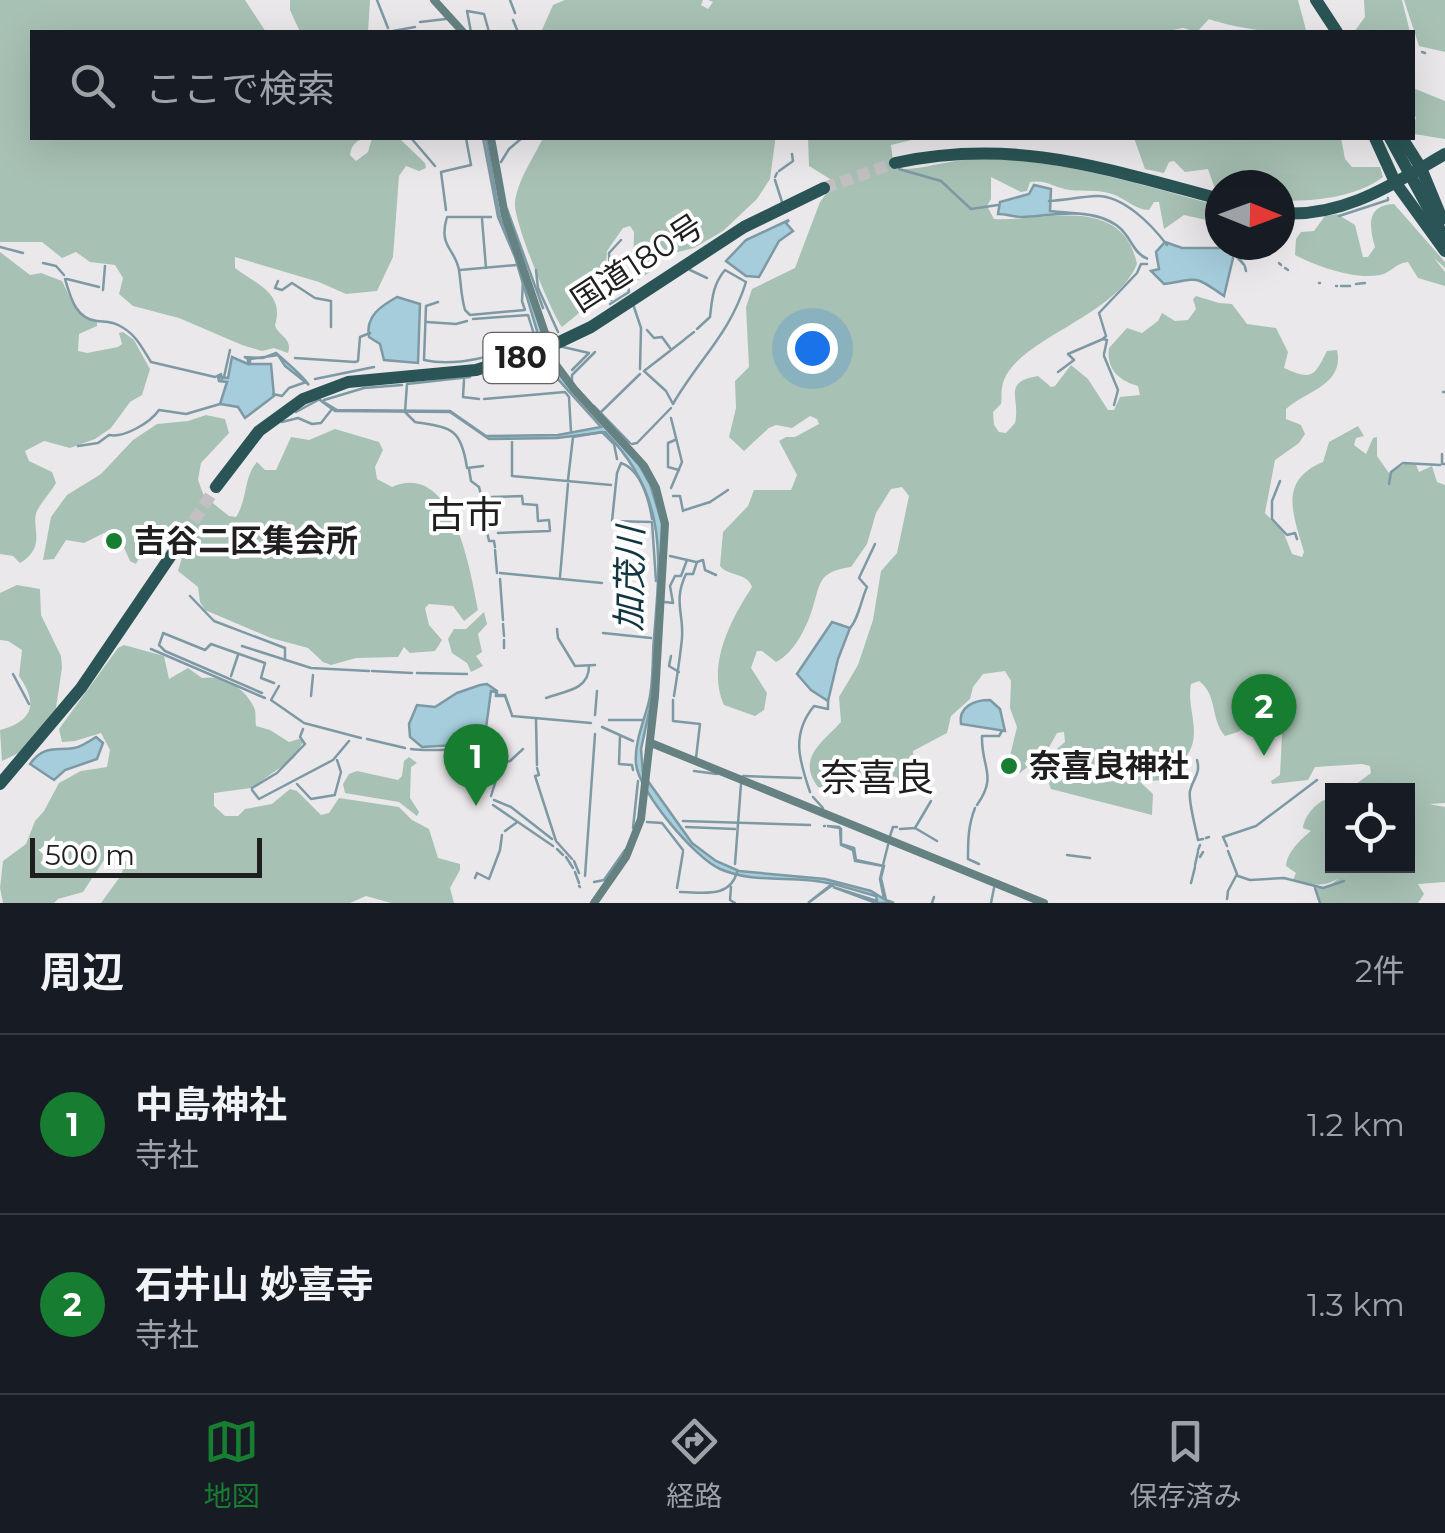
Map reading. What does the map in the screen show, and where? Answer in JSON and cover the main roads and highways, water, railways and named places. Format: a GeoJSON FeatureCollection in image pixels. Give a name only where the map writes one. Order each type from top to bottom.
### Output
{"type":"FeatureCollection","features":[{"type":"Feature","properties":{"kind":"highway"},"geometry":{"type":"LineString","coordinates":[[1313,0],[1331,30]]}},
{"type":"Feature","properties":{"kind":"highway"},"geometry":{"type":"LineString","coordinates":[[1375,140],[1395,182],[1444,241]]}},
{"type":"Feature","properties":{"kind":"highway"},"geometry":{"type":"LineString","coordinates":[[1391,140],[1413,172]]}},
{"type":"Feature","properties":{"kind":"highway"},"geometry":{"type":"LineString","coordinates":[[1403,140],[1444,241]]}},
{"type":"Feature","properties":{"kind":"highway"},"geometry":{"type":"LineString","coordinates":[[896,162],[956,153],[1030,154],[1073,161],[1205,195]]}},
{"type":"Feature","properties":{"kind":"highway"},"geometry":{"type":"LineString","coordinates":[[1295,211],[1331,210],[1366,198],[1445,154]]}},
{"type":"Feature","properties":{"kind":"highway","name":"国道180号"},"geometry":{"type":"LineString","coordinates":[[216,487],[259,431],[286,409],[319,392],[348,382],[476,370],[549,347],[590,327],[744,227],[824,188]]}},
{"type":"Feature","properties":{"kind":"highway"},"geometry":{"type":"LineString","coordinates":[[0,784],[60,714],[174,552]]}},
{"type":"Feature","properties":{"kind":"main road"},"geometry":{"type":"LineString","coordinates":[[434,0],[461,30]]}},
{"type":"Feature","properties":{"kind":"main road"},"geometry":{"type":"LineString","coordinates":[[491,140],[505,216],[549,347],[565,379],[638,457],[656,488],[663,512],[666,554],[650,743],[638,829],[631,848],[594,903]]}},
{"type":"Feature","properties":{"kind":"main road"},"geometry":{"type":"LineString","coordinates":[[650,743],[1044,903]]}},
{"type":"Feature","properties":{"kind":"water"},"geometry":{"type":"Polygon","coordinates":[[[483,140],[500,218],[553,363],[638,463],[650,484],[662,523],[662,579],[650,708],[641,749],[643,774],[692,843],[716,861],[739,871],[825,879],[871,891],[884,899],[880,879],[883,866],[855,861],[853,850],[841,845],[840,828],[841,844],[854,848],[856,860],[884,866],[881,878],[886,900],[894,903],[876,903],[833,887],[877,901],[876,896],[834,884],[808,903],[832,884],[748,877],[720,869],[683,838],[647,791],[636,757],[652,680],[658,552],[650,502],[640,479],[605,432],[557,438],[489,439],[450,412],[335,411],[317,398],[337,410],[450,411],[486,436],[558,435],[601,427],[556,377],[498,217],[483,140]]]}},
{"type":"Feature","properties":{"kind":"water"},"geometry":{"type":"Polygon","coordinates":[[[1034,185],[1051,189],[1050,211],[1078,213],[1097,216],[1116,225],[1081,214],[998,214],[1000,202],[1029,194],[1034,185]]]}},
{"type":"Feature","properties":{"kind":"water"},"geometry":{"type":"Polygon","coordinates":[[[789,220],[786,223],[793,231],[779,241],[759,277],[746,276],[726,261],[746,240],[789,220]]]}},
{"type":"Feature","properties":{"kind":"water"},"geometry":{"type":"Polygon","coordinates":[[[1165,242],[1182,248],[1205,248],[1205,260],[1233,260],[1224,296],[1196,280],[1164,284],[1151,271],[1159,269],[1156,252],[1165,242]]]}},
{"type":"Feature","properties":{"kind":"water"},"geometry":{"type":"Polygon","coordinates":[[[397,297],[420,304],[418,363],[384,360],[380,344],[369,337],[372,317],[397,297]]]}},
{"type":"Feature","properties":{"kind":"water"},"geometry":{"type":"Polygon","coordinates":[[[276,353],[309,385],[285,366],[278,355],[267,357],[276,353]]]}},
{"type":"Feature","properties":{"kind":"water"},"geometry":{"type":"Polygon","coordinates":[[[232,357],[248,364],[244,357],[259,358],[250,359],[250,364],[271,364],[274,396],[245,418],[238,407],[220,404],[227,382],[219,381],[218,377],[228,378],[232,357]]]}},
{"type":"Feature","properties":{"kind":"water"},"geometry":{"type":"Polygon","coordinates":[[[832,622],[850,628],[828,701],[797,674],[832,622]]]}},
{"type":"Feature","properties":{"kind":"water"},"geometry":{"type":"Polygon","coordinates":[[[487,684],[497,695],[505,695],[512,715],[505,696],[496,696],[491,691],[483,750],[456,745],[422,747],[410,737],[409,724],[417,705],[435,707],[487,684]]]}},
{"type":"Feature","properties":{"kind":"water"},"geometry":{"type":"Polygon","coordinates":[[[990,700],[1000,709],[1005,731],[961,724],[962,713],[968,706],[990,700]]]}},
{"type":"Feature","properties":{"kind":"water"},"geometry":{"type":"Polygon","coordinates":[[[96,737],[103,743],[97,759],[65,770],[54,780],[30,764],[45,751],[77,747],[96,737]]]}},
{"type":"Feature","properties":{"kind":"waterway"},"geometry":{"type":"LineString","coordinates":[[377,0],[388,28]]}},
{"type":"Feature","properties":{"kind":"waterway"},"geometry":{"type":"LineString","coordinates":[[510,0],[515,13]]}},
{"type":"Feature","properties":{"kind":"waterway"},"geometry":{"type":"LineString","coordinates":[[471,30],[467,11],[484,14],[488,30]]}},
{"type":"Feature","properties":{"kind":"waterway"},"geometry":{"type":"LineString","coordinates":[[420,22],[446,19]]}},
{"type":"Feature","properties":{"kind":"waterway"},"geometry":{"type":"LineString","coordinates":[[513,20],[517,30]]}},
{"type":"Feature","properties":{"kind":"waterway"},"geometry":{"type":"LineString","coordinates":[[398,30],[415,27]]}},
{"type":"Feature","properties":{"kind":"waterway"},"geometry":{"type":"LineString","coordinates":[[413,140],[435,166]]}},
{"type":"Feature","properties":{"kind":"waterway"},"geometry":{"type":"LineString","coordinates":[[466,140],[471,165]]}},
{"type":"Feature","properties":{"kind":"waterway"},"geometry":{"type":"LineString","coordinates":[[501,162],[520,140]]}},
{"type":"Feature","properties":{"kind":"waterway"},"geometry":{"type":"LineString","coordinates":[[779,171],[793,161],[792,154]]}},
{"type":"Feature","properties":{"kind":"waterway"},"geometry":{"type":"LineString","coordinates":[[446,210],[441,172],[471,165]]}},
{"type":"Feature","properties":{"kind":"waterway"},"geometry":{"type":"LineString","coordinates":[[899,169],[941,181],[971,209],[998,205]]}},
{"type":"Feature","properties":{"kind":"waterway"},"geometry":{"type":"LineString","coordinates":[[775,177],[777,173]]}},
{"type":"Feature","properties":{"kind":"waterway"},"geometry":{"type":"LineString","coordinates":[[775,180],[782,202]]}},
{"type":"Feature","properties":{"kind":"waterway"},"geometry":{"type":"LineString","coordinates":[[1049,201],[1096,196],[1116,200],[1145,220],[1167,245]]}},
{"type":"Feature","properties":{"kind":"waterway"},"geometry":{"type":"LineString","coordinates":[[1339,216],[1388,198]]}},
{"type":"Feature","properties":{"kind":"waterway"},"geometry":{"type":"LineString","coordinates":[[507,209],[543,308]]}},
{"type":"Feature","properties":{"kind":"waterway"},"geometry":{"type":"LineString","coordinates":[[491,217],[447,217],[446,241],[459,270],[465,310],[470,315],[525,310],[523,280]]}},
{"type":"Feature","properties":{"kind":"waterway"},"geometry":{"type":"LineString","coordinates":[[482,219],[486,268]]}},
{"type":"Feature","properties":{"kind":"waterway"},"geometry":{"type":"LineString","coordinates":[[611,300],[609,253],[621,240]]}},
{"type":"Feature","properties":{"kind":"waterway"},"geometry":{"type":"LineString","coordinates":[[0,247],[23,253]]}},
{"type":"Feature","properties":{"kind":"waterway"},"geometry":{"type":"LineString","coordinates":[[43,263],[56,266],[64,275]]}},
{"type":"Feature","properties":{"kind":"waterway"},"geometry":{"type":"LineString","coordinates":[[1104,354],[1107,340],[1103,339],[1106,336],[1099,313],[1141,264],[1147,264]]}},
{"type":"Feature","properties":{"kind":"waterway"},"geometry":{"type":"LineString","coordinates":[[460,270],[517,265]]}},
{"type":"Feature","properties":{"kind":"waterway"},"geometry":{"type":"LineString","coordinates":[[103,290],[105,266]]}},
{"type":"Feature","properties":{"kind":"waterway"},"geometry":{"type":"LineString","coordinates":[[610,304],[629,292],[626,269],[620,266]]}},
{"type":"Feature","properties":{"kind":"waterway"},"geometry":{"type":"LineString","coordinates":[[1245,267],[1246,271]]}},
{"type":"Feature","properties":{"kind":"waterway"},"geometry":{"type":"LineString","coordinates":[[536,270],[538,288],[558,332]]}},
{"type":"Feature","properties":{"kind":"waterway"},"geometry":{"type":"LineString","coordinates":[[690,270],[707,278]]}},
{"type":"Feature","properties":{"kind":"waterway"},"geometry":{"type":"LineString","coordinates":[[684,340],[644,371],[666,391],[673,404],[723,332],[746,282],[725,270],[712,298],[710,317],[697,329]]}},
{"type":"Feature","properties":{"kind":"waterway"},"geometry":{"type":"LineString","coordinates":[[65,279],[83,316],[126,329],[151,362],[215,377],[221,374],[222,379]]}},
{"type":"Feature","properties":{"kind":"waterway"},"geometry":{"type":"LineString","coordinates":[[67,279],[99,287]]}},
{"type":"Feature","properties":{"kind":"waterway"},"geometry":{"type":"LineString","coordinates":[[278,281],[275,288],[282,290],[292,283],[315,298],[331,301],[331,327]]}},
{"type":"Feature","properties":{"kind":"waterway"},"geometry":{"type":"LineString","coordinates":[[1356,284],[1365,283]]}},
{"type":"Feature","properties":{"kind":"waterway"},"geometry":{"type":"LineString","coordinates":[[1341,286],[1350,286]]}},
{"type":"Feature","properties":{"kind":"waterway"},"geometry":{"type":"LineString","coordinates":[[438,302],[426,306],[424,360],[466,361],[536,341],[528,315],[473,319]]}},
{"type":"Feature","properties":{"kind":"waterway"},"geometry":{"type":"LineString","coordinates":[[634,307],[641,328],[640,369]]}},
{"type":"Feature","properties":{"kind":"waterway"},"geometry":{"type":"LineString","coordinates":[[427,322],[467,321]]}},
{"type":"Feature","properties":{"kind":"waterway"},"geometry":{"type":"LineString","coordinates":[[647,330],[654,338],[662,337],[670,348]]}},
{"type":"Feature","properties":{"kind":"waterway"},"geometry":{"type":"LineString","coordinates":[[685,339],[694,332]]}},
{"type":"Feature","properties":{"kind":"waterway"},"geometry":{"type":"LineString","coordinates":[[295,358],[355,362],[360,337],[370,333]]}},
{"type":"Feature","properties":{"kind":"waterway"},"geometry":{"type":"LineString","coordinates":[[1058,372],[1074,360],[1068,354],[1103,339]]}},
{"type":"Feature","properties":{"kind":"waterway"},"geometry":{"type":"LineString","coordinates":[[563,347],[589,353],[572,370]]}},
{"type":"Feature","properties":{"kind":"waterway"},"geometry":{"type":"LineString","coordinates":[[224,377],[230,350]]}},
{"type":"Feature","properties":{"kind":"waterway"},"geometry":{"type":"LineString","coordinates":[[572,381],[572,375],[595,352]]}},
{"type":"Feature","properties":{"kind":"waterway"},"geometry":{"type":"LineString","coordinates":[[1104,356],[1118,390],[1114,405]]}},
{"type":"Feature","properties":{"kind":"waterway"},"geometry":{"type":"LineString","coordinates":[[505,367],[542,360],[551,376],[557,376]]}},
{"type":"Feature","properties":{"kind":"waterway"},"geometry":{"type":"LineString","coordinates":[[315,379],[374,367]]}},
{"type":"Feature","properties":{"kind":"waterway"},"geometry":{"type":"LineString","coordinates":[[601,412],[640,374]]}},
{"type":"Feature","properties":{"kind":"waterway"},"geometry":{"type":"LineString","coordinates":[[470,377],[407,384],[405,412],[415,422],[452,432],[461,444],[467,468],[483,466]]}},
{"type":"Feature","properties":{"kind":"waterway"},"geometry":{"type":"LineString","coordinates":[[464,380],[463,397],[479,399]]}},
{"type":"Feature","properties":{"kind":"waterway"},"geometry":{"type":"LineString","coordinates":[[273,394],[282,396],[289,388],[306,382]]}},
{"type":"Feature","properties":{"kind":"waterway"},"geometry":{"type":"LineString","coordinates":[[324,400],[364,388],[402,385]]}},
{"type":"Feature","properties":{"kind":"waterway"},"geometry":{"type":"LineString","coordinates":[[484,399],[565,392],[569,397],[571,432]]}},
{"type":"Feature","properties":{"kind":"waterway"},"geometry":{"type":"LineString","coordinates":[[296,412],[320,399]]}},
{"type":"Feature","properties":{"kind":"waterway"},"geometry":{"type":"LineString","coordinates":[[78,446],[129,432],[159,410],[186,414],[220,404]]}},
{"type":"Feature","properties":{"kind":"waterway"},"geometry":{"type":"LineString","coordinates":[[594,406],[630,443]]}},
{"type":"Feature","properties":{"kind":"waterway"},"geometry":{"type":"LineString","coordinates":[[632,444],[671,408]]}},
{"type":"Feature","properties":{"kind":"waterway"},"geometry":{"type":"LineString","coordinates":[[282,422],[298,418],[321,423],[332,409]]}},
{"type":"Feature","properties":{"kind":"waterway"},"geometry":{"type":"LineString","coordinates":[[671,418],[682,462],[671,488]]}},
{"type":"Feature","properties":{"kind":"waterway"},"geometry":{"type":"LineString","coordinates":[[568,480],[573,437],[602,432],[614,444],[617,459]]}},
{"type":"Feature","properties":{"kind":"waterway"},"geometry":{"type":"LineString","coordinates":[[675,440],[668,443],[668,467],[679,470]]}},
{"type":"Feature","properties":{"kind":"waterway"},"geometry":{"type":"LineString","coordinates":[[512,442],[512,476],[611,485]]}},
{"type":"Feature","properties":{"kind":"waterway"},"geometry":{"type":"LineString","coordinates":[[1442,454],[1445,464]]}},
{"type":"Feature","properties":{"kind":"waterway","name":"加茂川"},"geometry":{"type":"LineString","coordinates":[[652,519],[639,479],[621,463],[612,521],[652,522],[656,581]]}},
{"type":"Feature","properties":{"kind":"waterway"},"geometry":{"type":"LineString","coordinates":[[1389,484],[1391,472],[1403,463],[1440,465]]}},
{"type":"Feature","properties":{"kind":"waterway"},"geometry":{"type":"LineString","coordinates":[[469,469],[471,481],[479,487],[481,495]]}},
{"type":"Feature","properties":{"kind":"waterway"},"geometry":{"type":"LineString","coordinates":[[1280,481],[1272,501],[1272,519],[1287,535],[1295,533],[1297,539]]}},
{"type":"Feature","properties":{"kind":"waterway"},"geometry":{"type":"LineString","coordinates":[[560,577],[568,484]]}},
{"type":"Feature","properties":{"kind":"waterway"},"geometry":{"type":"LineString","coordinates":[[710,502],[728,490]]}},
{"type":"Feature","properties":{"kind":"waterway"},"geometry":{"type":"LineString","coordinates":[[492,497],[522,496],[523,504],[537,505],[538,521],[549,520],[550,531],[498,533]]}},
{"type":"Feature","properties":{"kind":"waterway"},"geometry":{"type":"LineString","coordinates":[[673,496],[680,496],[683,511]]}},
{"type":"Feature","properties":{"kind":"waterway"},"geometry":{"type":"LineString","coordinates":[[484,498],[486,525]]}},
{"type":"Feature","properties":{"kind":"waterway"},"geometry":{"type":"LineString","coordinates":[[685,510],[710,502]]}},
{"type":"Feature","properties":{"kind":"waterway"},"geometry":{"type":"LineString","coordinates":[[486,527],[489,541],[494,541],[495,547]]}},
{"type":"Feature","properties":{"kind":"waterway"},"geometry":{"type":"LineString","coordinates":[[849,629],[867,587],[859,578],[875,544]]}},
{"type":"Feature","properties":{"kind":"waterway"},"geometry":{"type":"LineString","coordinates":[[495,550],[497,573]]}},
{"type":"Feature","properties":{"kind":"waterway"},"geometry":{"type":"LineString","coordinates":[[670,556],[696,562]]}},
{"type":"Feature","properties":{"kind":"waterway","name":"加茂川"},"geometry":{"type":"LineString","coordinates":[[665,602],[673,603],[670,586],[675,576],[681,576],[687,560]]}},
{"type":"Feature","properties":{"kind":"waterway"},"geometry":{"type":"LineString","coordinates":[[674,696],[682,638],[682,584],[686,574],[693,574],[697,562],[703,560],[705,570],[716,575]]}},
{"type":"Feature","properties":{"kind":"waterway","name":"加茂川"},"geometry":{"type":"LineString","coordinates":[[500,573],[602,583]]}},
{"type":"Feature","properties":{"kind":"waterway"},"geometry":{"type":"LineString","coordinates":[[500,579],[503,620]]}},
{"type":"Feature","properties":{"kind":"waterway"},"geometry":{"type":"LineString","coordinates":[[190,596],[214,621],[285,648],[285,660]]}},
{"type":"Feature","properties":{"kind":"waterway"},"geometry":{"type":"LineString","coordinates":[[503,624],[504,636]]}},
{"type":"Feature","properties":{"kind":"waterway"},"geometry":{"type":"LineString","coordinates":[[557,629],[558,638],[575,666],[595,665]]}},
{"type":"Feature","properties":{"kind":"waterway"},"geometry":{"type":"LineString","coordinates":[[163,633],[205,650],[211,644],[265,663],[261,678],[274,683]]}},
{"type":"Feature","properties":{"kind":"waterway","name":"加茂川"},"geometry":{"type":"LineString","coordinates":[[603,633],[651,638]]}},
{"type":"Feature","properties":{"kind":"waterway"},"geometry":{"type":"LineString","coordinates":[[163,634],[159,645],[165,651],[262,693]]}},
{"type":"Feature","properties":{"kind":"waterway"},"geometry":{"type":"LineString","coordinates":[[504,640],[504,648]]}},
{"type":"Feature","properties":{"kind":"waterway"},"geometry":{"type":"LineString","coordinates":[[242,646],[311,668],[369,671]]}},
{"type":"Feature","properties":{"kind":"waterway"},"geometry":{"type":"LineString","coordinates":[[151,649],[265,698]]}},
{"type":"Feature","properties":{"kind":"waterway"},"geometry":{"type":"LineString","coordinates":[[231,676],[238,655]]}},
{"type":"Feature","properties":{"kind":"waterway"},"geometry":{"type":"LineString","coordinates":[[671,656],[669,666],[679,672]]}},
{"type":"Feature","properties":{"kind":"waterway"},"geometry":{"type":"LineString","coordinates":[[546,698],[580,685],[589,666]]}},
{"type":"Feature","properties":{"kind":"waterway"},"geometry":{"type":"LineString","coordinates":[[372,671],[412,673]]}},
{"type":"Feature","properties":{"kind":"waterway"},"geometry":{"type":"LineString","coordinates":[[417,673],[467,674]]}},
{"type":"Feature","properties":{"kind":"waterway"},"geometry":{"type":"LineString","coordinates":[[13,674],[29,704]]}},
{"type":"Feature","properties":{"kind":"waterway"},"geometry":{"type":"LineString","coordinates":[[311,696],[313,675]]}},
{"type":"Feature","properties":{"kind":"waterway"},"geometry":{"type":"LineString","coordinates":[[279,686],[271,700],[304,723],[361,738]]}},
{"type":"Feature","properties":{"kind":"waterway"},"geometry":{"type":"LineString","coordinates":[[595,715],[597,691]]}},
{"type":"Feature","properties":{"kind":"waterway"},"geometry":{"type":"LineString","coordinates":[[673,700],[673,721],[700,724],[696,758]]}},
{"type":"Feature","properties":{"kind":"waterway"},"geometry":{"type":"LineString","coordinates":[[810,792],[800,758],[800,737],[814,706],[828,709],[828,700]]}},
{"type":"Feature","properties":{"kind":"waterway"},"geometry":{"type":"LineString","coordinates":[[512,716],[591,723]]}},
{"type":"Feature","properties":{"kind":"waterway"},"geometry":{"type":"LineString","coordinates":[[536,720],[537,765]]}},
{"type":"Feature","properties":{"kind":"waterway"},"geometry":{"type":"LineString","coordinates":[[609,720],[642,720]]}},
{"type":"Feature","properties":{"kind":"waterway"},"geometry":{"type":"LineString","coordinates":[[602,727],[633,741]]}},
{"type":"Feature","properties":{"kind":"waterway"},"geometry":{"type":"LineString","coordinates":[[252,788],[277,773],[305,744],[300,737],[303,729]]}},
{"type":"Feature","properties":{"kind":"waterway"},"geometry":{"type":"LineString","coordinates":[[977,805],[988,778],[982,736],[999,736],[1002,731]]}},
{"type":"Feature","properties":{"kind":"waterway"},"geometry":{"type":"LineString","coordinates":[[585,876],[595,734]]}},
{"type":"Feature","properties":{"kind":"waterway"},"geometry":{"type":"LineString","coordinates":[[620,736],[619,764],[632,765],[633,770]]}},
{"type":"Feature","properties":{"kind":"waterway"},"geometry":{"type":"LineString","coordinates":[[367,739],[405,748]]}},
{"type":"Feature","properties":{"kind":"waterway"},"geometry":{"type":"LineString","coordinates":[[252,790],[259,799],[333,760],[349,741]]}},
{"type":"Feature","properties":{"kind":"waterway"},"geometry":{"type":"LineString","coordinates":[[481,747],[502,762],[510,761],[523,749]]}},
{"type":"Feature","properties":{"kind":"waterway"},"geometry":{"type":"LineString","coordinates":[[411,749],[454,750],[484,756],[493,762],[493,775]]}},
{"type":"Feature","properties":{"kind":"waterway"},"geometry":{"type":"LineString","coordinates":[[335,794],[341,772],[337,760]]}},
{"type":"Feature","properties":{"kind":"waterway"},"geometry":{"type":"LineString","coordinates":[[1197,760],[1190,801],[1198,840],[1203,839]]}},
{"type":"Feature","properties":{"kind":"waterway"},"geometry":{"type":"LineString","coordinates":[[537,768],[539,775],[535,776],[556,841],[572,859]]}},
{"type":"Feature","properties":{"kind":"waterway"},"geometry":{"type":"LineString","coordinates":[[694,771],[717,774]]}},
{"type":"Feature","properties":{"kind":"waterway"},"geometry":{"type":"LineString","coordinates":[[743,776],[801,778]]}},
{"type":"Feature","properties":{"kind":"waterway"},"geometry":{"type":"LineString","coordinates":[[491,796],[496,780],[493,778]]}},
{"type":"Feature","properties":{"kind":"waterway"},"geometry":{"type":"LineString","coordinates":[[1227,846],[1223,837],[1256,826],[1317,780]]}},
{"type":"Feature","properties":{"kind":"waterway"},"geometry":{"type":"LineString","coordinates":[[633,828],[638,781]]}},
{"type":"Feature","properties":{"kind":"waterway"},"geometry":{"type":"LineString","coordinates":[[297,784],[311,799],[335,795]]}},
{"type":"Feature","properties":{"kind":"waterway"},"geometry":{"type":"LineString","coordinates":[[735,864],[741,784]]}},
{"type":"Feature","properties":{"kind":"waterway"},"geometry":{"type":"LineString","coordinates":[[813,797],[823,808]]}},
{"type":"Feature","properties":{"kind":"waterway"},"geometry":{"type":"LineString","coordinates":[[494,800],[511,807],[552,839]]}},
{"type":"Feature","properties":{"kind":"waterway"},"geometry":{"type":"LineString","coordinates":[[915,828],[931,801]]}},
{"type":"Feature","properties":{"kind":"waterway"},"geometry":{"type":"LineString","coordinates":[[493,805],[553,846]]}},
{"type":"Feature","properties":{"kind":"waterway"},"geometry":{"type":"LineString","coordinates":[[975,808],[968,859],[979,864]]}},
{"type":"Feature","properties":{"kind":"waterway"},"geometry":{"type":"LineString","coordinates":[[683,821],[810,825]]}},
{"type":"Feature","properties":{"kind":"waterway"},"geometry":{"type":"LineString","coordinates":[[647,822],[662,823],[683,850]]}},
{"type":"Feature","properties":{"kind":"waterway"},"geometry":{"type":"LineString","coordinates":[[505,831],[516,823]]}},
{"type":"Feature","properties":{"kind":"waterway"},"geometry":{"type":"LineString","coordinates":[[686,827],[735,829]]}},
{"type":"Feature","properties":{"kind":"waterway"},"geometry":{"type":"LineString","coordinates":[[890,836],[893,827],[897,827]]}},
{"type":"Feature","properties":{"kind":"waterway"},"geometry":{"type":"LineString","coordinates":[[900,829],[915,828],[937,841]]}},
{"type":"Feature","properties":{"kind":"waterway"},"geometry":{"type":"LineString","coordinates":[[475,878],[477,873],[489,879],[502,835]]}},
{"type":"Feature","properties":{"kind":"waterway"},"geometry":{"type":"LineString","coordinates":[[883,865],[888,845]]}},
{"type":"Feature","properties":{"kind":"waterway"},"geometry":{"type":"LineString","coordinates":[[1198,850],[1200,845]]}},
{"type":"Feature","properties":{"kind":"waterway"},"geometry":{"type":"LineString","coordinates":[[557,849],[563,855]]}},
{"type":"Feature","properties":{"kind":"waterway"},"geometry":{"type":"LineString","coordinates":[[594,882],[604,880],[625,850]]}},
{"type":"Feature","properties":{"kind":"waterway"},"geometry":{"type":"LineString","coordinates":[[1227,899],[1237,874],[1228,851]]}},
{"type":"Feature","properties":{"kind":"waterway"},"geometry":{"type":"LineString","coordinates":[[677,888],[683,852]]}},
{"type":"Feature","properties":{"kind":"waterway"},"geometry":{"type":"LineString","coordinates":[[1195,865],[1198,852]]}},
{"type":"Feature","properties":{"kind":"waterway"},"geometry":{"type":"LineString","coordinates":[[1200,857],[1203,852]]}},
{"type":"Feature","properties":{"kind":"waterway"},"geometry":{"type":"LineString","coordinates":[[1067,855],[1090,858]]}},
{"type":"Feature","properties":{"kind":"waterway"},"geometry":{"type":"LineString","coordinates":[[566,857],[573,868]]}},
{"type":"Feature","properties":{"kind":"waterway"},"geometry":{"type":"LineString","coordinates":[[574,861],[579,873]]}},
{"type":"Feature","properties":{"kind":"waterway"},"geometry":{"type":"LineString","coordinates":[[1191,883],[1195,867]]}},
{"type":"Feature","properties":{"kind":"waterway"},"geometry":{"type":"LineString","coordinates":[[575,872],[579,883]]}},
{"type":"Feature","properties":{"kind":"waterway"},"geometry":{"type":"LineString","coordinates":[[680,892],[722,890],[737,872]]}},
{"type":"Feature","properties":{"kind":"waterway"},"geometry":{"type":"LineString","coordinates":[[1238,876],[1250,880],[1284,878],[1323,888],[1344,881]]}},
{"type":"Feature","properties":{"kind":"waterway"},"geometry":{"type":"LineString","coordinates":[[731,887],[730,900],[735,903]]}},
{"type":"Feature","properties":{"kind":"waterway"},"geometry":{"type":"LineString","coordinates":[[991,903],[994,888]]}},
{"type":"Feature","properties":{"kind":"waterway"},"geometry":{"type":"LineString","coordinates":[[1315,888],[1320,903]]}},
{"type":"Feature","properties":{"kind":"waterway"},"geometry":{"type":"LineString","coordinates":[[932,903],[934,897]]}},
{"type":"Feature","properties":{"kind":"tunnel"},"geometry":{"type":"LineString","coordinates":[[824,188],[895,163]]}},
{"type":"Feature","properties":{"kind":"tunnel"},"geometry":{"type":"LineString","coordinates":[[174,551],[216,487]]}},
{"type":"Feature","properties":{"kind":"place","name":"吉谷二区集会所"},"geometry":{"type":"Point","coordinates":[114,541]}},
{"type":"Feature","properties":{"kind":"place","name":"石井山 妙喜寺"},"geometry":{"type":"Point","coordinates":[1264,756]}},
{"type":"Feature","properties":{"kind":"place","name":"奈喜良神社"},"geometry":{"type":"Point","coordinates":[1009,766]}},
{"type":"Feature","properties":{"kind":"place","name":"中島神社"},"geometry":{"type":"Point","coordinates":[476,806]}},
{"type":"Feature","properties":{"kind":"district","name":"古市"},"geometry":{"type":"Point","coordinates":[465,515]}},
{"type":"Feature","properties":{"kind":"district","name":"奈喜良"},"geometry":{"type":"Point","coordinates":[877,778]}}]}
